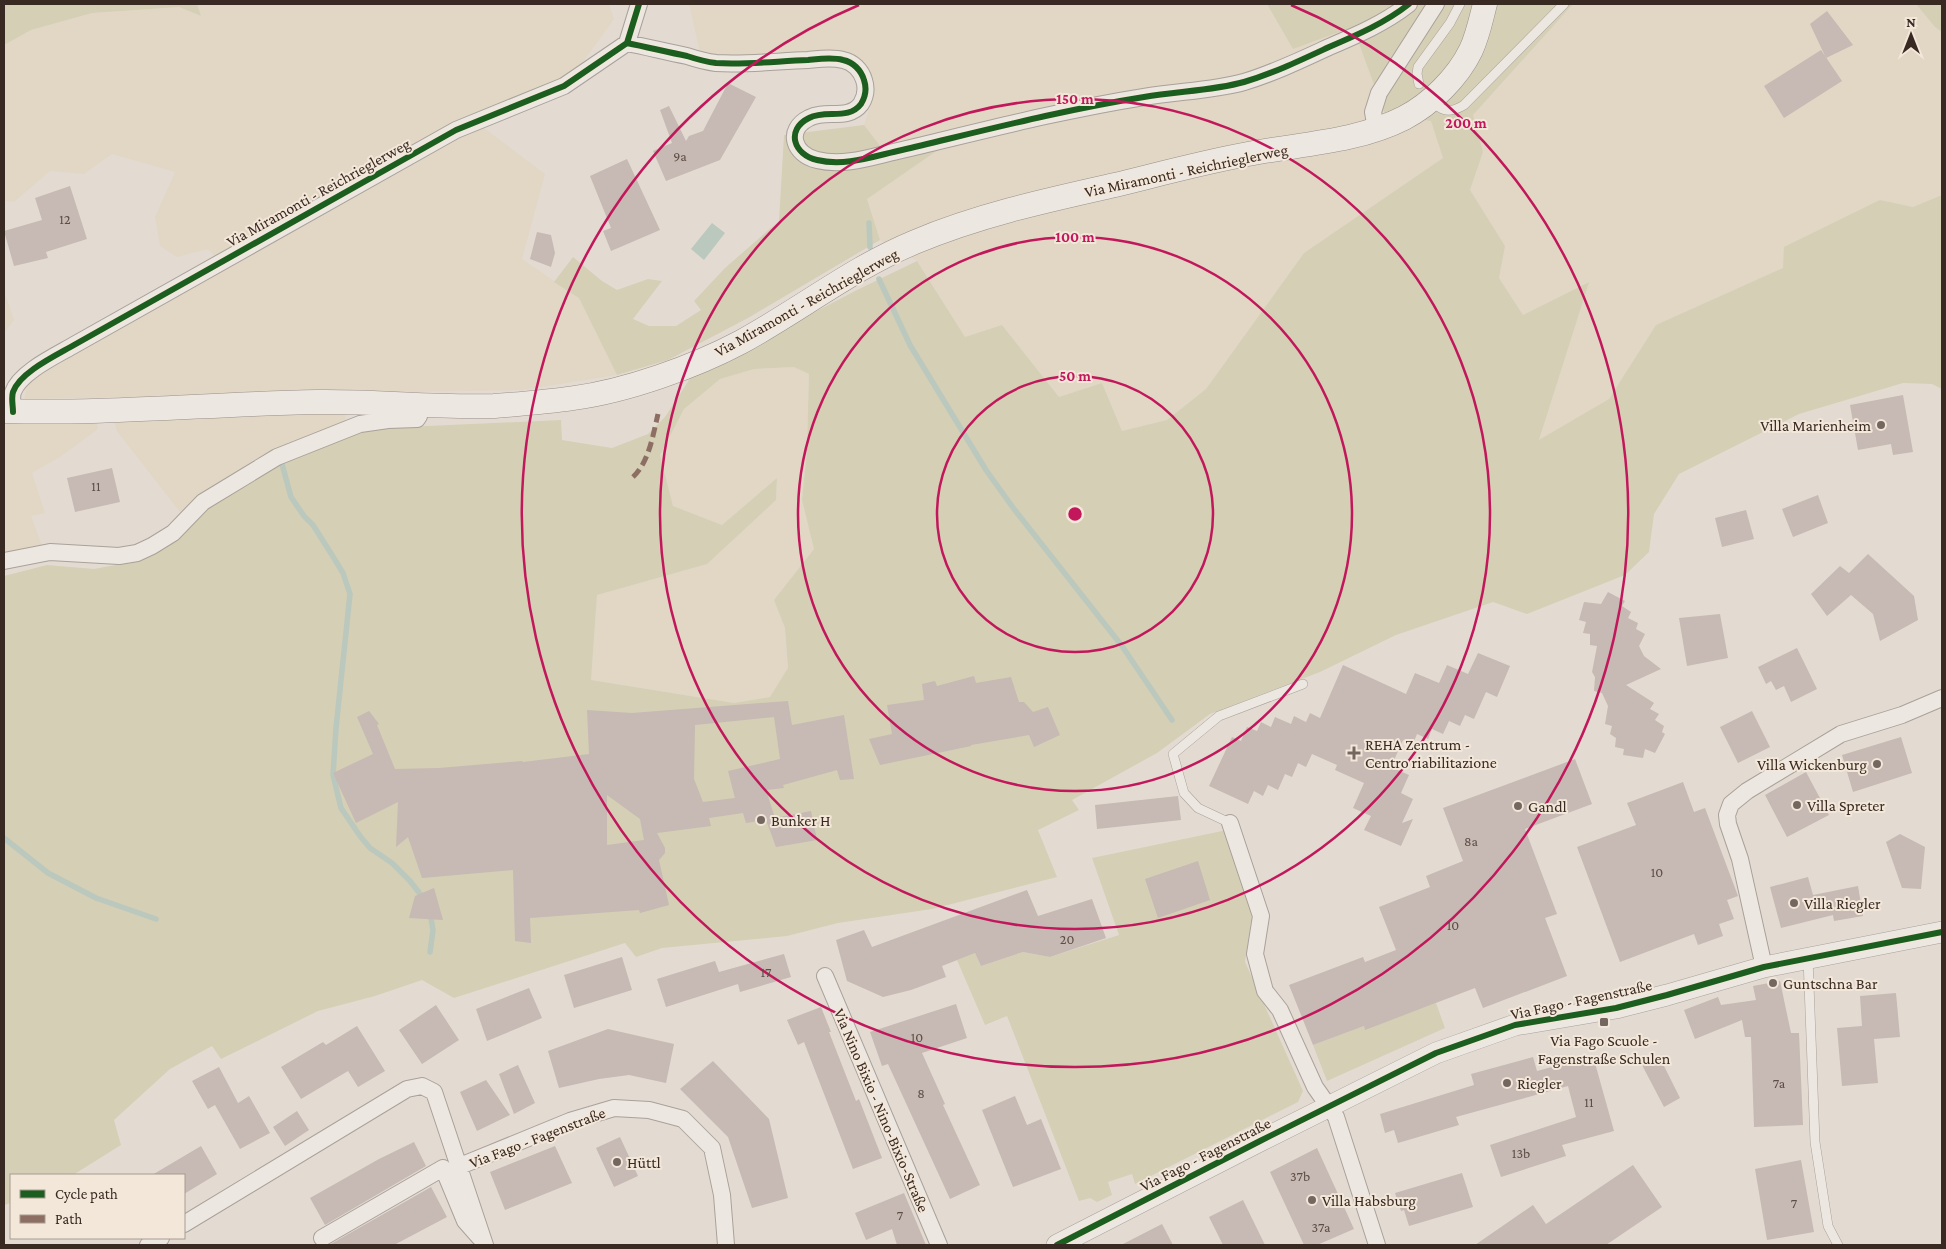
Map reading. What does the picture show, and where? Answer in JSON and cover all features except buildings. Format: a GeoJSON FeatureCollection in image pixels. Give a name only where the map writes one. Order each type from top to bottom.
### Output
{"type":"FeatureCollection","features":[{"type":"Feature","properties":{"kind":"main road","name":"Via Miramonti - Reichrieglerweg"},"geometry":{"type":"LineString","coordinates":[[8,412],[108,411],[321,402],[493,406],[575,398],[619,389],[702,360],[740,342],[861,268],[914,242],[950,228],[1002,212],[1198,165],[1246,154],[1350,136],[1392,124],[1411,114],[1448,83],[1470,51],[1485,4]]}},
{"type":"Feature","properties":{"kind":"street"},"geometry":{"type":"LineString","coordinates":[[639,4],[627,43],[715,63],[827,59],[848,62],[860,70],[866,94],[862,102],[850,112],[813,116],[799,125],[796,131],[795,140],[797,148],[804,155],[813,160],[837,163],[861,160],[962,134],[1146,96],[1218,88],[1244,82],[1287,66],[1365,31],[1399,12],[1409,4]]}},
{"type":"Feature","properties":{"kind":"street"},"geometry":{"type":"LineString","coordinates":[[1376,129],[1373,112],[1379,93],[1436,4]]}},
{"type":"Feature","properties":{"kind":"street","name":"Via Miramonti - Reichrieglerweg"},"geometry":{"type":"LineString","coordinates":[[8,412],[18,384],[34,369],[74,345],[456,130],[564,86],[627,43]]}},
{"type":"Feature","properties":{"kind":"street"},"geometry":{"type":"LineString","coordinates":[[4,561],[50,552],[119,556],[138,553],[173,533],[204,502],[277,457],[360,424],[388,420],[417,419],[420,405]]}},
{"type":"Feature","properties":{"kind":"street"},"geometry":{"type":"LineString","coordinates":[[1764,967],[1740,859],[1728,824],[1727,815],[1731,804],[1747,791],[1841,734],[1902,715],[1942,698]]}},
{"type":"Feature","properties":{"kind":"street"},"geometry":{"type":"LineString","coordinates":[[1230,823],[1261,916],[1255,954],[1265,991],[1280,1010],[1315,1087],[1330,1107],[1340,1129],[1377,1245]]}},
{"type":"Feature","properties":{"kind":"street","name":"Via Fago - Fagenstraße"},"geometry":{"type":"LineString","coordinates":[[1057,1245],[1436,1053],[1515,1025],[1616,1008],[1764,967],[1942,932]]}},
{"type":"Feature","properties":{"kind":"street","name":"Via Nino Bixio - Nino-Bixio-Straße"},"geometry":{"type":"LineString","coordinates":[[826,976],[939,1245]]}},
{"type":"Feature","properties":{"kind":"street"},"geometry":{"type":"LineString","coordinates":[[185,1223],[407,1089],[422,1086],[434,1092],[485,1244]]}},
{"type":"Feature","properties":{"kind":"street","name":"Via Fago - Fagenstraße"},"geometry":{"type":"LineString","coordinates":[[460,1166],[570,1121],[614,1108],[649,1110],[683,1119],[712,1148],[722,1195],[726,1245]]}},
{"type":"Feature","properties":{"kind":"street"},"geometry":{"type":"LineString","coordinates":[[322,1238],[444,1168],[465,1221],[485,1244]]}},
{"type":"Feature","properties":{"kind":"street"},"geometry":{"type":"LineString","coordinates":[[148,1245],[159,1239]]}},
{"type":"Feature","properties":{"kind":"lane"},"geometry":{"type":"LineString","coordinates":[[1419,84],[1418,67],[1450,23],[1460,4]]}},
{"type":"Feature","properties":{"kind":"lane"},"geometry":{"type":"LineString","coordinates":[[1439,107],[1450,111],[1464,105],[1564,4]]}},
{"type":"Feature","properties":{"kind":"lane"},"geometry":{"type":"LineString","coordinates":[[1230,823],[1198,808],[1184,792],[1173,754],[1219,716],[1303,684]]}},
{"type":"Feature","properties":{"kind":"lane"},"geometry":{"type":"LineString","coordinates":[[1808,957],[1816,1142],[1828,1226],[1838,1245]]}},
{"type":"Feature","properties":{"kind":"shaded area"},"geometry":{"type":"Polygon","coordinates":[[[4,4],[197,4],[201,16],[179,7],[92,13],[31,30],[4,45],[4,4]]]}},
{"type":"Feature","properties":{"kind":"shaded area"},"geometry":{"type":"Polygon","coordinates":[[[197,4],[609,4],[614,19],[575,73],[471,118],[545,174],[522,259],[579,298],[617,375],[522,390],[24,399],[29,379],[223,266],[208,249],[177,257],[160,246],[155,217],[175,172],[112,154],[84,174],[50,171],[14,202],[4,201],[4,45],[31,30],[92,13],[179,7],[201,16],[197,4]]]}},
{"type":"Feature","properties":{"kind":"shaded area"},"geometry":{"type":"Polygon","coordinates":[[[689,4],[1267,4],[1293,49],[1353,27],[1385,115],[1431,121],[1443,158],[1304,253],[1206,389],[1167,420],[1122,431],[1102,383],[1059,397],[1002,325],[965,337],[917,261],[880,240],[867,199],[940,149],[884,151],[864,125],[875,92],[842,59],[733,63],[700,53],[689,4]]]}},
{"type":"Feature","properties":{"kind":"shaded area"},"geometry":{"type":"Polygon","coordinates":[[[1267,4],[1573,4],[1473,115],[1483,152],[1470,190],[1505,246],[1499,278],[1523,315],[1589,282],[1539,440],[1609,399],[1656,325],[1783,268],[1784,247],[1880,200],[1913,207],[1942,195],[1942,389],[1932,384],[1903,383],[1799,414],[1679,474],[1654,514],[1649,552],[1625,575],[1527,614],[1493,602],[1396,635],[1320,672],[1210,714],[1157,753],[1072,800],[1079,810],[1038,830],[1057,877],[932,909],[838,923],[787,936],[662,948],[636,957],[625,943],[454,998],[422,980],[375,996],[318,1011],[221,1059],[212,1046],[170,1069],[114,1120],[121,1145],[75,1174],[10,1174],[10,1203],[4,1205],[4,576],[47,565],[94,569],[137,561],[201,511],[274,467],[356,431],[561,420],[562,440],[612,448],[648,434],[665,417],[691,377],[857,290],[917,261],[965,337],[1002,325],[1059,397],[1102,383],[1122,431],[1167,420],[1206,389],[1304,253],[1443,158],[1431,121],[1385,115],[1353,27],[1293,49],[1267,4]],[[794,367],[754,369],[720,379],[684,409],[660,455],[673,506],[722,525],[777,478],[776,500],[707,564],[597,595],[591,680],[734,703],[770,697],[788,668],[785,628],[774,600],[814,549],[802,500],[807,450],[809,374],[794,367]]]}},
{"type":"Feature","properties":{"kind":"shaded area"},"geometry":{"type":"Polygon","coordinates":[[[1573,4],[1916,4],[1935,27],[1942,32],[1942,195],[1913,207],[1880,200],[1783,268],[1656,325],[1609,399],[1539,441],[1588,282],[1523,315],[1499,278],[1505,246],[1470,190],[1483,152],[1473,115],[1573,4]]]}},
{"type":"Feature","properties":{"kind":"shaded area"},"geometry":{"type":"Polygon","coordinates":[[[1916,4],[1942,4],[1942,32],[1935,27],[1916,4]]]}},
{"type":"Feature","properties":{"kind":"shaded area"},"geometry":{"type":"Polygon","coordinates":[[[864,125],[884,151],[941,148],[867,199],[880,240],[748,318],[668,360],[617,375],[579,298],[554,282],[573,257],[602,281],[617,290],[648,279],[662,281],[633,319],[649,326],[676,326],[701,310],[694,301],[725,268],[779,221],[784,135],[864,125]]]}},
{"type":"Feature","properties":{"kind":"shaded area"},"geometry":{"type":"Polygon","coordinates":[[[712,223],[725,233],[704,260],[691,249],[712,223]]]}},
{"type":"Feature","properties":{"kind":"shaded area"},"geometry":{"type":"Polygon","coordinates":[[[4,294],[14,320],[4,333],[4,294]]]}},
{"type":"Feature","properties":{"kind":"shaded area"},"geometry":{"type":"Polygon","coordinates":[[[794,367],[809,374],[807,450],[802,500],[814,549],[774,600],[785,628],[788,669],[770,697],[734,703],[591,680],[597,595],[707,564],[776,500],[777,478],[722,525],[673,506],[660,455],[684,409],[720,379],[754,369],[794,367]]]}},
{"type":"Feature","properties":{"kind":"shaded area"},"geometry":{"type":"Polygon","coordinates":[[[211,414],[345,414],[346,424],[255,459],[180,512],[116,430],[115,421],[211,414]]]}},
{"type":"Feature","properties":{"kind":"shaded area"},"geometry":{"type":"Polygon","coordinates":[[[4,422],[97,422],[98,429],[60,457],[32,473],[45,513],[31,516],[42,546],[4,557],[4,422]]]}},
{"type":"Feature","properties":{"kind":"shaded area"},"geometry":{"type":"Polygon","coordinates":[[[1227,830],[1253,908],[1245,962],[1303,1091],[1298,1102],[1135,1184],[1132,1174],[1108,1182],[1112,1195],[1097,1202],[1090,1198],[1079,1201],[1007,1016],[985,1025],[957,960],[975,953],[981,966],[1023,952],[1050,957],[1119,935],[1092,858],[1227,830]]]}},
{"type":"Feature","properties":{"kind":"shaded area"},"geometry":{"type":"Polygon","coordinates":[[[1436,1003],[1445,1028],[1327,1081],[1313,1045],[1364,1026],[1365,1029],[1436,1003]]]}},
{"type":"Feature","properties":{"kind":"waterway"},"geometry":{"type":"LineString","coordinates":[[869,223],[870,247]]}},
{"type":"Feature","properties":{"kind":"waterway"},"geometry":{"type":"LineString","coordinates":[[879,279],[910,345],[986,470],[1014,509],[1122,646],[1172,720]]}},
{"type":"Feature","properties":{"kind":"waterway"},"geometry":{"type":"LineString","coordinates":[[282,464],[291,497],[304,516],[313,525],[343,573],[350,594],[333,775],[341,808],[370,848],[392,863],[424,899]]}},
{"type":"Feature","properties":{"kind":"waterway"},"geometry":{"type":"LineString","coordinates":[[4,838],[48,873],[96,898],[156,919]]}},
{"type":"Feature","properties":{"kind":"waterway"},"geometry":{"type":"LineString","coordinates":[[430,912],[433,930],[430,952]]}},
{"type":"Feature","properties":{"kind":"marked path"},"geometry":{"type":"LineString","coordinates":[[633,477],[647,456],[658,414]]}},
{"type":"Feature","properties":{"kind":"cycle path"},"geometry":{"type":"LineString","coordinates":[[13,412],[12,394],[17,385],[31,371],[49,359],[456,130],[564,86],[627,43],[639,4]]}},
{"type":"Feature","properties":{"kind":"cycle path"},"geometry":{"type":"LineString","coordinates":[[627,43],[716,63],[830,58],[847,61],[859,70],[863,76],[866,92],[861,104],[856,109],[843,114],[822,114],[809,118],[797,129],[795,135],[795,142],[798,148],[809,157],[828,162],[838,162],[870,158],[1022,121],[1113,102],[1244,82],[1266,75],[1360,33],[1381,23],[1409,4]]}},
{"type":"Feature","properties":{"kind":"cycle path"},"geometry":{"type":"LineString","coordinates":[[1057,1245],[1436,1053],[1515,1025],[1616,1008],[1764,967],[1942,932]]}},
{"type":"Feature","properties":{"kind":"place","name":"Villa Marienheim"},"geometry":{"type":"Point","coordinates":[1881,425]}},
{"type":"Feature","properties":{"kind":"place","name":"REHA Zentrum - Centro riabilitazione"},"geometry":{"type":"Point","coordinates":[1354,753]}},
{"type":"Feature","properties":{"kind":"place","name":"Villa Wickenburg"},"geometry":{"type":"Point","coordinates":[1877,764]}},
{"type":"Feature","properties":{"kind":"place","name":"Villa Spreter"},"geometry":{"type":"Point","coordinates":[1797,805]}},
{"type":"Feature","properties":{"kind":"place","name":"Gandl"},"geometry":{"type":"Point","coordinates":[1518,806]}},
{"type":"Feature","properties":{"kind":"place","name":"Bunker H"},"geometry":{"type":"Point","coordinates":[761,820]}},
{"type":"Feature","properties":{"kind":"place","name":"Villa Riegler"},"geometry":{"type":"Point","coordinates":[1794,903]}},
{"type":"Feature","properties":{"kind":"place","name":"Guntschna Bar"},"geometry":{"type":"Point","coordinates":[1773,983]}},
{"type":"Feature","properties":{"kind":"place","name":"Via Fago Scuole - Fagenstraße Schulen"},"geometry":{"type":"Point","coordinates":[1604,1022]}},
{"type":"Feature","properties":{"kind":"place","name":"Riegler"},"geometry":{"type":"Point","coordinates":[1507,1083]}},
{"type":"Feature","properties":{"kind":"place","name":"Hüttl"},"geometry":{"type":"Point","coordinates":[617,1162]}},
{"type":"Feature","properties":{"kind":"place","name":"Villa Habsburg"},"geometry":{"type":"Point","coordinates":[1312,1200]}}]}
